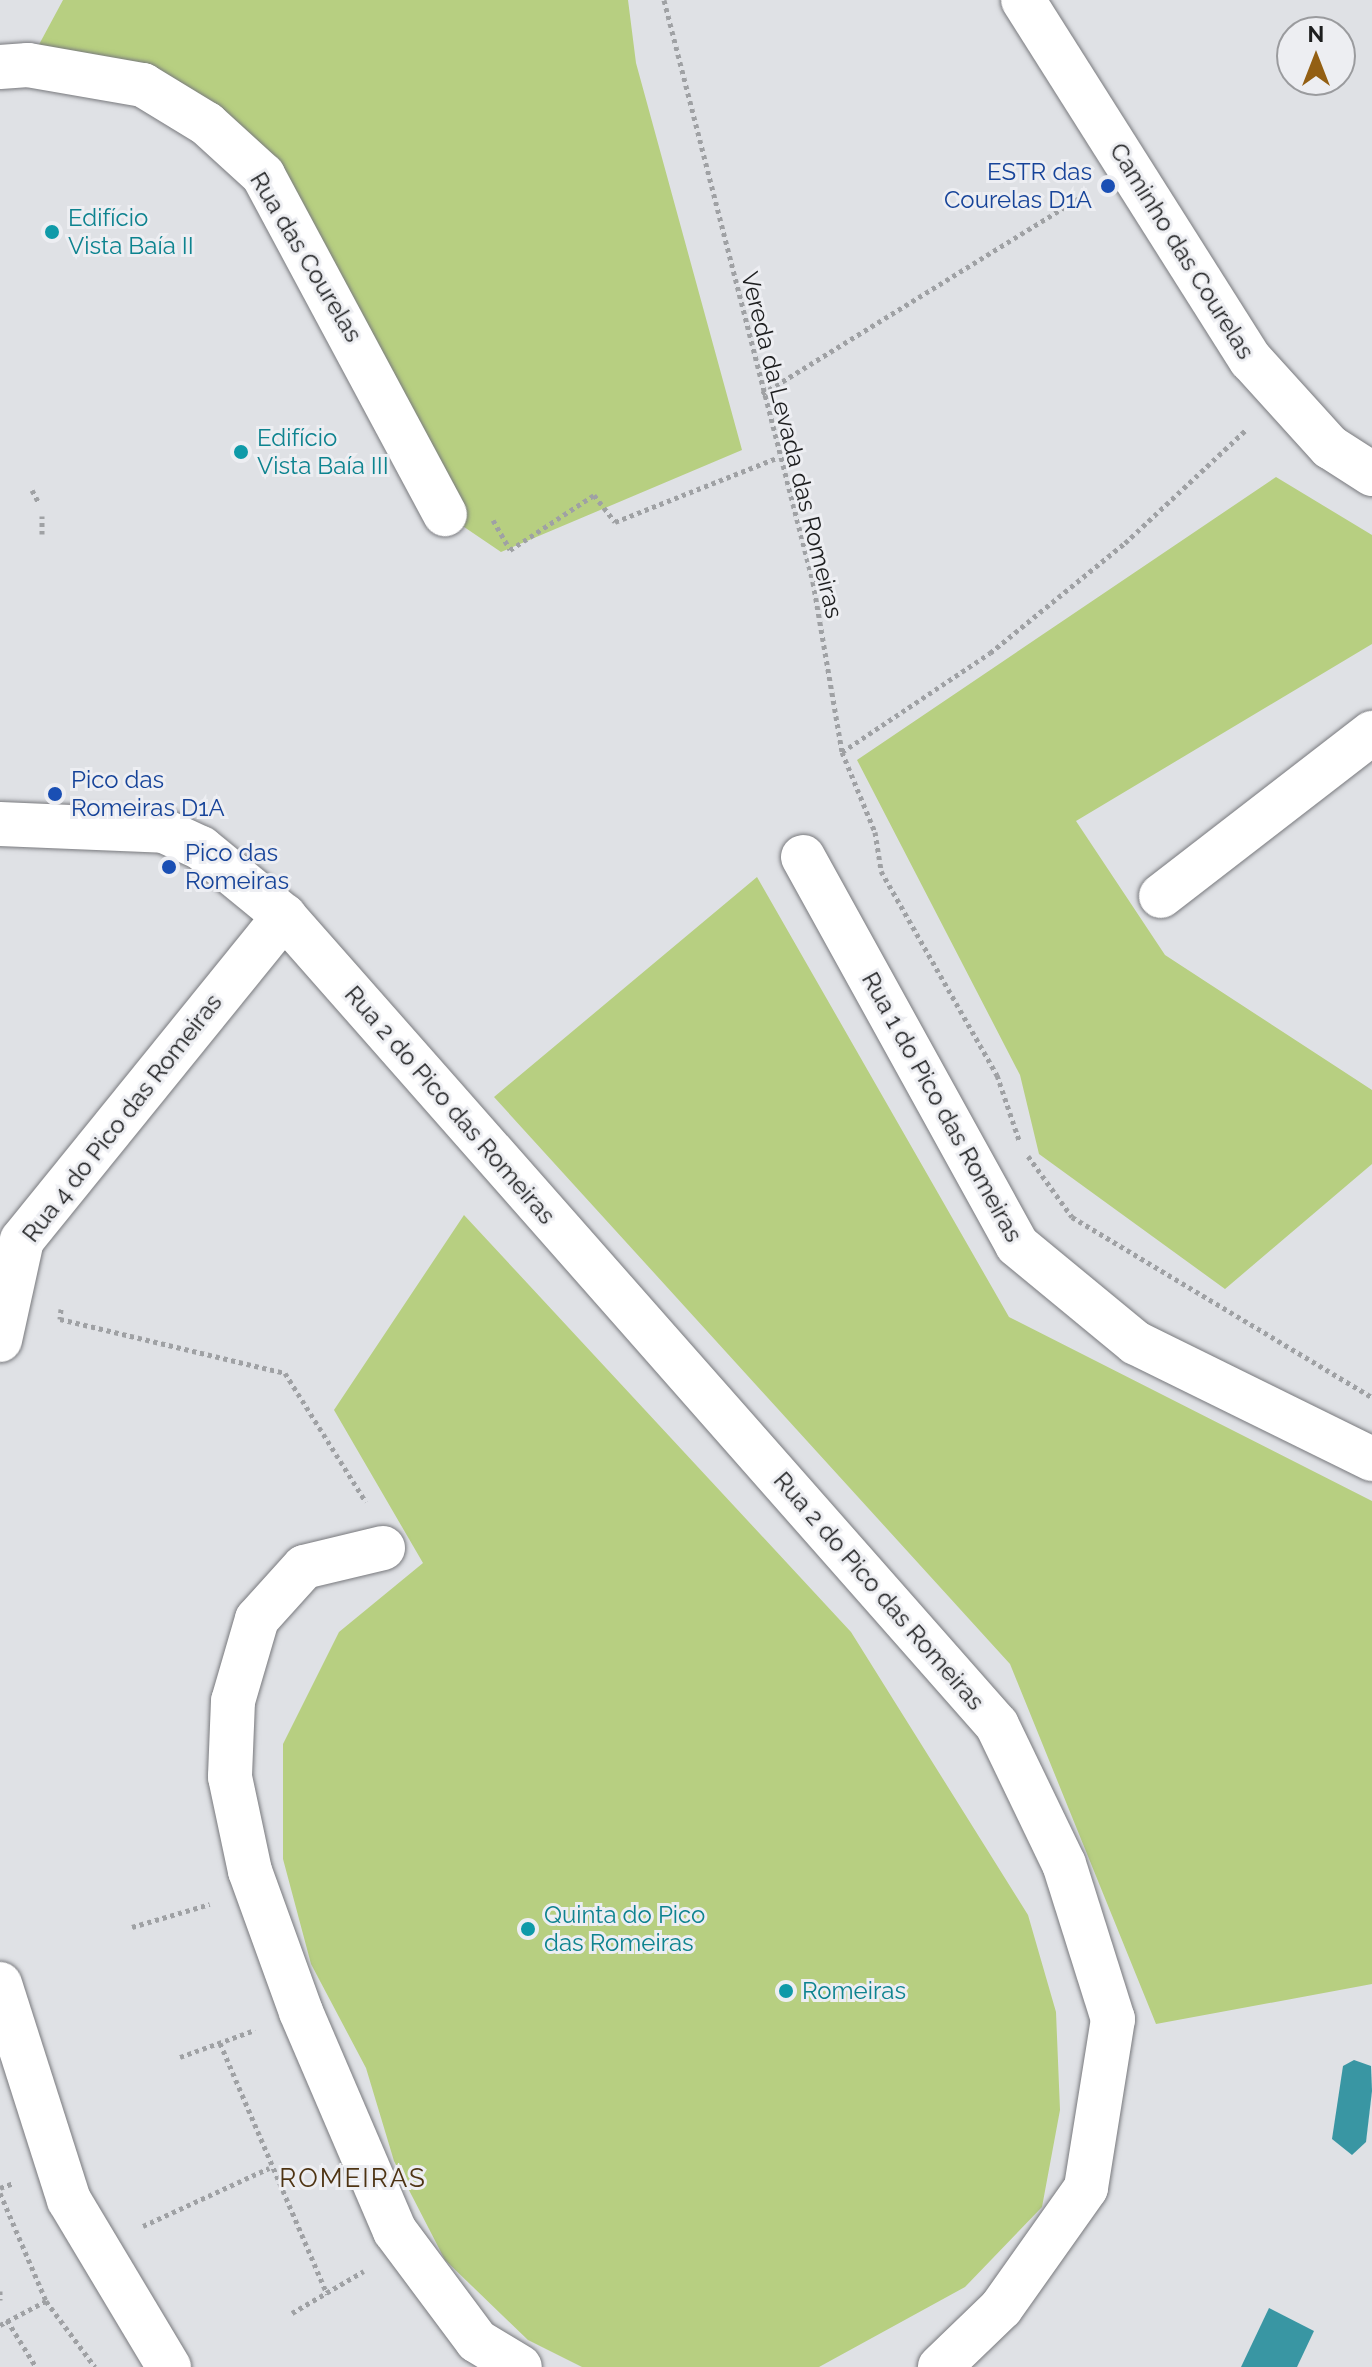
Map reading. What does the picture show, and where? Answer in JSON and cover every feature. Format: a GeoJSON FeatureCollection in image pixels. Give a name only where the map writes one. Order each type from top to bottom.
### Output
{"type":"FeatureCollection","features":[{"type":"Feature","properties":{"kind":"street","name":"Caminho das Courelas"},"geometry":{"type":"LineString","coordinates":[[1023,0],[1278,397],[1330,447],[1372,474]]}},
{"type":"Feature","properties":{"kind":"street","name":"Rua das Courelas"},"geometry":{"type":"LineString","coordinates":[[0,67],[28,65],[143,85],[207,124],[263,175],[445,514]]}},
{"type":"Feature","properties":{"kind":"street"},"geometry":{"type":"LineString","coordinates":[[1161,896],[1372,733]]}},
{"type":"Feature","properties":{"kind":"street","name":"Rua 2 do Pico das Romeiras"},"geometry":{"type":"LineString","coordinates":[[0,824],[164,831],[201,848],[284,916],[997,1725],[1064,1864],[1113,2019],[1086,2188],[1001,2308],[940,2367]]}},
{"type":"Feature","properties":{"kind":"street","name":"Rua 1 do Pico das Romeiras"},"geometry":{"type":"LineString","coordinates":[[803,857],[1017,1245],[1136,1343],[1372,1459]]}},
{"type":"Feature","properties":{"kind":"street","name":"Rua 4 do Pico das Romeiras"},"geometry":{"type":"LineString","coordinates":[[0,1340],[22,1240],[284,916]]}},
{"type":"Feature","properties":{"kind":"street"},"geometry":{"type":"LineString","coordinates":[[383,1548],[304,1567],[257,1619],[233,1701],[230,1777],[250,1871],[301,2012],[395,2231],[477,2341],[520,2367]]}},
{"type":"Feature","properties":{"kind":"street"},"geometry":{"type":"LineString","coordinates":[[0,1984],[69,2200],[169,2367]]}},
{"type":"Feature","properties":{"kind":"path","name":"Vereda da Levada das Romeiras"},"geometry":{"type":"LineString","coordinates":[[664,0],[762,394],[813,582],[842,752],[875,832],[881,871],[997,1075],[1021,1147],[1072,1217],[1372,1397]]}},
{"type":"Feature","properties":{"kind":"path"},"geometry":{"type":"LineString","coordinates":[[762,394],[913,306],[1127,164]]}},
{"type":"Feature","properties":{"kind":"path"},"geometry":{"type":"LineString","coordinates":[[842,752],[1002,643],[1125,543],[1278,397]]}},
{"type":"Feature","properties":{"kind":"path"},"geometry":{"type":"LineString","coordinates":[[489,514],[510,550],[594,495],[615,522],[779,457]]}},
{"type":"Feature","properties":{"kind":"path"},"geometry":{"type":"LineString","coordinates":[[32,490],[39,503]]}},
{"type":"Feature","properties":{"kind":"path"},"geometry":{"type":"LineString","coordinates":[[42,516],[42,534]]}},
{"type":"Feature","properties":{"kind":"path"},"geometry":{"type":"LineString","coordinates":[[60,1319],[285,1373],[375,1518],[383,1548]]}},
{"type":"Feature","properties":{"kind":"path"},"geometry":{"type":"LineString","coordinates":[[132,1927],[178,1912]]}},
{"type":"Feature","properties":{"kind":"path"},"geometry":{"type":"LineString","coordinates":[[180,2057],[231,2040]]}},
{"type":"Feature","properties":{"kind":"path"},"geometry":{"type":"LineString","coordinates":[[220,2043],[269,2168],[327,2294]]}},
{"type":"Feature","properties":{"kind":"path"},"geometry":{"type":"LineString","coordinates":[[134,2231],[269,2168]]}},
{"type":"Feature","properties":{"kind":"path"},"geometry":{"type":"LineString","coordinates":[[2,2189],[46,2301],[95,2367]]}},
{"type":"Feature","properties":{"kind":"path"},"geometry":{"type":"LineString","coordinates":[[292,2313],[337,2287]]}},
{"type":"Feature","properties":{"kind":"path"},"geometry":{"type":"LineString","coordinates":[[0,2291],[0,2300]]}},
{"type":"Feature","properties":{"kind":"path"},"geometry":{"type":"LineString","coordinates":[[0,2325],[46,2301]]}},
{"type":"Feature","properties":{"kind":"path"},"geometry":{"type":"LineString","coordinates":[[7,2320],[36,2367]]}},
{"type":"Feature","properties":{"kind":"green space"},"geometry":{"type":"Polygon","coordinates":[[[63,0],[628,0],[636,63],[742,450],[501,552],[445,514],[207,124],[28,65],[63,0]]]}},
{"type":"Feature","properties":{"kind":"green space"},"geometry":{"type":"Polygon","coordinates":[[[1276,477],[1372,535],[1372,644],[1076,821],[1165,955],[1372,1090],[1372,1164],[1225,1289],[1039,1154],[1020,1075],[857,760],[1276,477]]]}},
{"type":"Feature","properties":{"kind":"green space"},"geometry":{"type":"Polygon","coordinates":[[[757,877],[1009,1317],[1372,1501],[1372,1984],[1156,2024],[1010,1664],[494,1097],[757,877]]]}},
{"type":"Feature","properties":{"kind":"green space"},"geometry":{"type":"Polygon","coordinates":[[[464,1215],[851,1632],[1028,1915],[1056,2012],[1060,2110],[1042,2207],[965,2287],[819,2367],[582,2367],[528,2340],[445,2260],[394,2161],[366,2068],[311,1964],[283,1859],[283,1744],[339,1632],[423,1563],[334,1410],[464,1215]]]}},
{"type":"Feature","properties":{"kind":"water"},"geometry":{"type":"Polygon","coordinates":[[[1354,2060],[1371,2066],[1372,2091],[1366,2142],[1352,2155],[1332,2139],[1343,2066],[1354,2060]]]}},
{"type":"Feature","properties":{"kind":"water"},"geometry":{"type":"Polygon","coordinates":[[[1269,2308],[1314,2331],[1297,2367],[1241,2367],[1269,2308]]]}},
{"type":"Feature","properties":{"kind":"place","name":"ESTR das Courelas D1A"},"geometry":{"type":"Point","coordinates":[1108,186]}},
{"type":"Feature","properties":{"kind":"place","name":"Edifício Vista Baía II"},"geometry":{"type":"Point","coordinates":[52,232]}},
{"type":"Feature","properties":{"kind":"place","name":"Edifício Vista Baía III"},"geometry":{"type":"Point","coordinates":[241,452]}},
{"type":"Feature","properties":{"kind":"place","name":"Pico das Romeiras D1A"},"geometry":{"type":"Point","coordinates":[55,794]}},
{"type":"Feature","properties":{"kind":"place","name":"Pico das Romeiras"},"geometry":{"type":"Point","coordinates":[169,867]}},
{"type":"Feature","properties":{"kind":"place","name":"Quinta do Pico das Romeiras"},"geometry":{"type":"Point","coordinates":[528,1929]}},
{"type":"Feature","properties":{"kind":"place","name":"Romeiras"},"geometry":{"type":"Point","coordinates":[786,1991]}},
{"type":"Feature","properties":{"kind":"district","name":"ROMEIRAS"},"geometry":{"type":"Point","coordinates":[353,2179]}}]}
